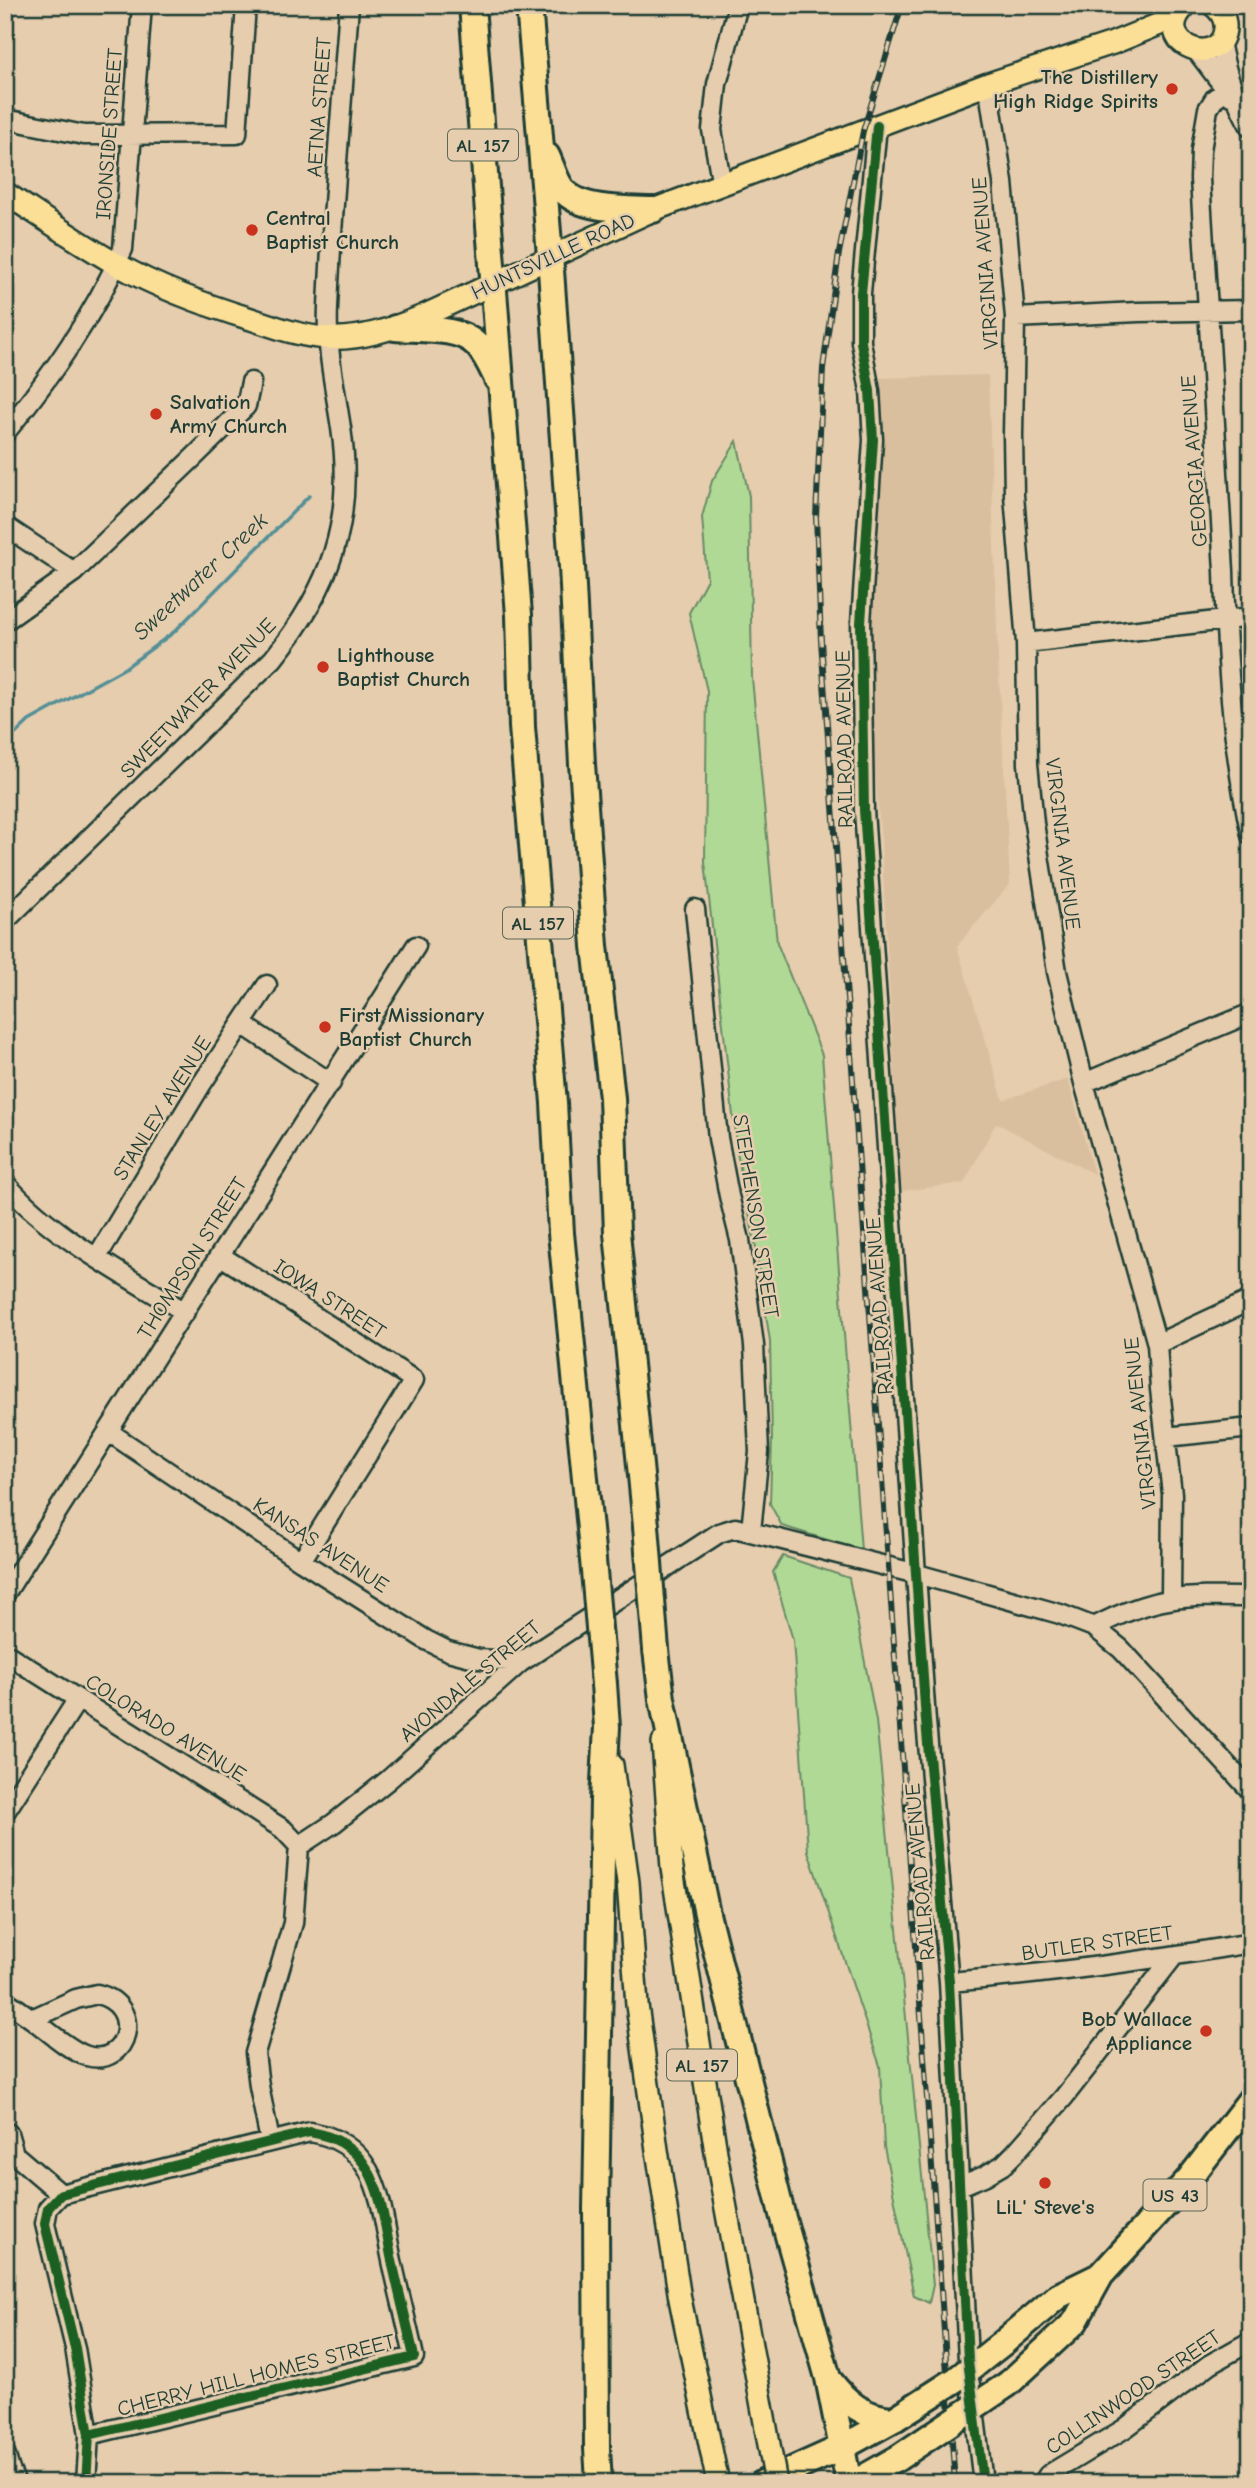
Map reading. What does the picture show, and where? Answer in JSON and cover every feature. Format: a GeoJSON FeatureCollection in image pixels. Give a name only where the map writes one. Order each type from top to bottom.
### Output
{"type":"FeatureCollection","features":[{"type":"Feature","properties":{"kind":"highway","name":"AL 157"},"geometry":{"type":"LineString","coordinates":[[472,5],[519,615],[522,727],[554,1102],[561,1233],[607,1727]]}},
{"type":"Feature","properties":{"kind":"highway","name":"AL 157"},"geometry":{"type":"LineString","coordinates":[[529,5],[572,567],[595,946],[611,1098],[617,1233],[662,1699]]}},
{"type":"Feature","properties":{"kind":"highway"},"geometry":{"type":"LineString","coordinates":[[539,138],[563,191],[572,197],[580,202],[600,206],[653,210]]}},
{"type":"Feature","properties":{"kind":"highway"},"geometry":{"type":"LineString","coordinates":[[395,328],[458,333],[475,343],[486,357],[502,391]]}},
{"type":"Feature","properties":{"kind":"highway"},"geometry":{"type":"LineString","coordinates":[[662,1699],[704,1901],[783,2218],[828,2378],[849,2483]]}},
{"type":"Feature","properties":{"kind":"highway"},"geometry":{"type":"LineString","coordinates":[[599,2483],[596,2155],[607,1727]]}},
{"type":"Feature","properties":{"kind":"highway","name":"US 43"},"geometry":{"type":"LineString","coordinates":[[854,2483],[886,2469],[1008,2384],[1075,2322],[1101,2275],[1189,2179],[1251,2099]]}},
{"type":"Feature","properties":{"kind":"highway","name":"US 43"},"geometry":{"type":"LineString","coordinates":[[763,2483],[843,2447],[894,2418],[957,2379],[1058,2297],[1101,2275]]}},
{"type":"Feature","properties":{"kind":"highway"},"geometry":{"type":"LineString","coordinates":[[828,2378],[844,2399],[859,2410],[878,2418],[894,2418]]}},
{"type":"Feature","properties":{"kind":"highway"},"geometry":{"type":"LineString","coordinates":[[589,2483],[597,2448]]}},
{"type":"Feature","properties":{"kind":"main road"},"geometry":{"type":"LineString","coordinates":[[1184,8],[1175,26],[1179,39],[1190,47],[1210,49],[1224,34],[1224,20],[1213,5]]}},
{"type":"Feature","properties":{"kind":"main road","name":"HUNTSVILLE ROAD"},"geometry":{"type":"LineString","coordinates":[[5,193],[117,264],[154,284],[287,331],[328,338],[360,336],[395,328],[653,210],[988,84],[1113,43],[1167,21],[1184,8]]}},
{"type":"Feature","properties":{"kind":"main road","name":"HUNTSVILLE ROAD"},"geometry":{"type":"LineString","coordinates":[[1113,43],[1173,40],[1190,47]]}},
{"type":"Feature","properties":{"kind":"main road","name":"AL 157"},"geometry":{"type":"LineString","coordinates":[[662,1699],[672,1868],[715,2147],[776,2483]]}},
{"type":"Feature","properties":{"kind":"main road","name":"AL 157"},"geometry":{"type":"LineString","coordinates":[[607,1727],[628,1882],[637,2005],[657,2150],[680,2299],[718,2483]]}},
{"type":"Feature","properties":{"kind":"street","name":"IRONSIDE STREET"},"geometry":{"type":"LineString","coordinates":[[5,433],[51,376],[117,264],[123,249],[142,5]]}},
{"type":"Feature","properties":{"kind":"street"},"geometry":{"type":"LineString","coordinates":[[5,119],[85,135],[237,134],[246,5]]}},
{"type":"Feature","properties":{"kind":"street","name":"AETNA STREET"},"geometry":{"type":"LineString","coordinates":[[328,338],[349,5]]}},
{"type":"Feature","properties":{"kind":"street"},"geometry":{"type":"LineString","coordinates":[[722,185],[712,130],[717,84],[738,5]]}},
{"type":"Feature","properties":{"kind":"street"},"geometry":{"type":"LineString","coordinates":[[1220,40],[1230,96]]}},
{"type":"Feature","properties":{"kind":"street"},"geometry":{"type":"LineString","coordinates":[[1190,47],[1230,96],[1251,128]]}},
{"type":"Feature","properties":{"kind":"street","name":"VIRGINIA AVENUE"},"geometry":{"type":"LineString","coordinates":[[988,84],[1003,182],[1015,318],[1014,495],[1026,643],[1028,764],[1034,823],[1057,972],[1084,1083],[1157,1345],[1172,1494],[1171,1598]]}},
{"type":"Feature","properties":{"kind":"street","name":"GEORGIA AVENUE"},"geometry":{"type":"LineString","coordinates":[[1230,96],[1215,98],[1208,109],[1201,150],[1200,193],[1225,621],[1235,745],[1251,835]]}},
{"type":"Feature","properties":{"kind":"street","name":"RAILROAD AVENUE"},"geometry":{"type":"LineString","coordinates":[[877,126],[861,293],[861,342],[870,391],[873,440],[861,623],[862,760],[926,1721],[949,1982],[968,2361],[983,2483]]}},
{"type":"Feature","properties":{"kind":"street"},"geometry":{"type":"LineString","coordinates":[[1015,318],[1251,310]]}},
{"type":"Feature","properties":{"kind":"street","name":"SWEETWATER AVENUE"},"geometry":{"type":"LineString","coordinates":[[5,921],[272,659],[308,612],[331,561],[343,515],[345,473],[328,338]]}},
{"type":"Feature","properties":{"kind":"street"},"geometry":{"type":"LineString","coordinates":[[5,621],[74,572],[246,406],[251,382]]}},
{"type":"Feature","properties":{"kind":"street"},"geometry":{"type":"LineString","coordinates":[[5,526],[74,572]]}},
{"type":"Feature","properties":{"kind":"street"},"geometry":{"type":"LineString","coordinates":[[1026,643],[1251,617]]}},
{"type":"Feature","properties":{"kind":"street","name":"STEPHENSON STREET"},"geometry":{"type":"LineString","coordinates":[[695,909],[718,1138],[740,1240],[754,1345],[759,1452],[751,1531]]}},
{"type":"Feature","properties":{"kind":"street","name":"THOMPSON STREET"},"geometry":{"type":"LineString","coordinates":[[5,1594],[416,946]]}},
{"type":"Feature","properties":{"kind":"street","name":"STANLEY AVENUE"},"geometry":{"type":"LineString","coordinates":[[97,1257],[201,1085],[267,985]]}},
{"type":"Feature","properties":{"kind":"street"},"geometry":{"type":"LineString","coordinates":[[1084,1083],[1251,1013]]}},
{"type":"Feature","properties":{"kind":"street"},"geometry":{"type":"LineString","coordinates":[[242,1024],[331,1083]]}},
{"type":"Feature","properties":{"kind":"street"},"geometry":{"type":"LineString","coordinates":[[5,1184],[33,1212],[97,1257],[185,1312]]}},
{"type":"Feature","properties":{"kind":"street","name":"IOWA STREET"},"geometry":{"type":"LineString","coordinates":[[221,1256],[414,1380],[301,1561]]}},
{"type":"Feature","properties":{"kind":"street"},"geometry":{"type":"LineString","coordinates":[[1157,1345],[1251,1300]]}},
{"type":"Feature","properties":{"kind":"street"},"geometry":{"type":"LineString","coordinates":[[1166,1437],[1251,1428]]}},
{"type":"Feature","properties":{"kind":"street","name":"KANSAS AVENUE"},"geometry":{"type":"LineString","coordinates":[[109,1432],[404,1627],[449,1651],[479,1659],[522,1662]]}},
{"type":"Feature","properties":{"kind":"street","name":"AVONDALE STREET"},"geometry":{"type":"LineString","coordinates":[[299,1846],[334,1823],[388,1780],[522,1662],[719,1533],[735,1528],[751,1531]]}},
{"type":"Feature","properties":{"kind":"street"},"geometry":{"type":"LineString","coordinates":[[751,1531],[1060,1614],[1094,1627],[1121,1649],[1251,1791]]}},
{"type":"Feature","properties":{"kind":"street"},"geometry":{"type":"LineString","coordinates":[[1094,1627],[1125,1611],[1171,1598],[1199,1595],[1251,1597]]}},
{"type":"Feature","properties":{"kind":"street","name":"COLORADO AVENUE"},"geometry":{"type":"LineString","coordinates":[[5,1653],[283,1829],[299,1846]]}},
{"type":"Feature","properties":{"kind":"street"},"geometry":{"type":"LineString","coordinates":[[5,1812],[78,1699]]}},
{"type":"Feature","properties":{"kind":"street"},"geometry":{"type":"LineString","coordinates":[[270,2141],[258,2086],[255,2053],[293,1923],[299,1846]]}},
{"type":"Feature","properties":{"kind":"street","name":"BUTLER STREET"},"geometry":{"type":"LineString","coordinates":[[949,1982],[1020,1977],[1251,1943]]}},
{"type":"Feature","properties":{"kind":"street"},"geometry":{"type":"LineString","coordinates":[[960,2186],[1003,2165],[1014,2154],[1064,2097],[1174,1956]]}},
{"type":"Feature","properties":{"kind":"street"},"geometry":{"type":"LineString","coordinates":[[5,2000],[32,2019],[88,2056],[108,2055],[123,2041],[127,2031],[123,2010],[116,2002],[97,1994],[76,1999],[32,2019]]}},
{"type":"Feature","properties":{"kind":"street","name":"CHERRY HILL HOMES STREET"},"geometry":{"type":"LineString","coordinates":[[310,2132],[327,2135],[359,2156],[378,2189],[415,2357],[89,2435],[75,2348],[45,2224],[48,2208],[61,2194],[310,2132]]}},
{"type":"Feature","properties":{"kind":"street"},"geometry":{"type":"LineString","coordinates":[[5,2134],[8,2133],[13,2154],[61,2194]]}},
{"type":"Feature","properties":{"kind":"street","name":"COLLINWOOD STREET"},"geometry":{"type":"LineString","coordinates":[[1042,2483],[1048,2475],[1124,2429],[1210,2364],[1251,2342]]}},
{"type":"Feature","properties":{"kind":"street"},"geometry":{"type":"LineString","coordinates":[[86,2483],[89,2435]]}},
{"type":"Feature","properties":{"kind":"street"},"geometry":{"type":"LineString","coordinates":[[5,2453],[16,2483]]}},
{"type":"Feature","properties":{"kind":"shaded area"},"geometry":{"type":"Polygon","coordinates":[[[988,375],[998,658],[1010,884],[957,946],[1003,1100],[1068,1079],[1094,1174],[996,1123],[964,1183],[901,1191],[870,677],[881,433],[877,378],[988,375]]]}},
{"type":"Feature","properties":{"kind":"green space"},"geometry":{"type":"Polygon","coordinates":[[[737,441],[749,496],[752,678],[777,943],[822,1055],[861,1550],[782,1526],[770,1504],[770,1341],[756,1248],[737,1152],[705,862],[707,691],[689,613],[707,579],[702,517],[712,481],[737,441]]]}},
{"type":"Feature","properties":{"kind":"green space"},"geometry":{"type":"Polygon","coordinates":[[[783,1556],[849,1578],[876,1721],[933,2285],[929,2303],[914,2296],[884,2147],[880,2066],[808,1851],[793,1640],[773,1572],[783,1556]]]}},
{"type":"Feature","properties":{"kind":"waterway","name":"Sweetwater Creek"},"geometry":{"type":"LineString","coordinates":[[5,744],[29,721],[125,668],[174,632],[309,496]]}},
{"type":"Feature","properties":{"kind":"railway"},"geometry":{"type":"LineString","coordinates":[[902,5],[863,131],[839,253],[823,368],[816,517],[821,641],[955,2483]]}},
{"type":"Feature","properties":{"kind":"cycle path"},"geometry":{"type":"LineString","coordinates":[[877,126],[861,293],[861,342],[870,391],[873,440],[861,623],[864,810],[926,1721],[949,1982],[968,2360],[983,2483]]}},
{"type":"Feature","properties":{"kind":"cycle path"},"geometry":{"type":"LineString","coordinates":[[86,2483],[89,2435],[75,2348],[45,2224],[48,2208],[61,2194],[310,2132],[333,2138],[350,2148],[363,2162],[378,2195],[414,2357],[89,2435]]}},
{"type":"Feature","properties":{"kind":"place","name":"The Distillery High Ridge Spirits"},"geometry":{"type":"Point","coordinates":[1172,89]}},
{"type":"Feature","properties":{"kind":"place","name":"Central Baptist Church"},"geometry":{"type":"Point","coordinates":[252,230]}},
{"type":"Feature","properties":{"kind":"place","name":"Salvation Army Church"},"geometry":{"type":"Point","coordinates":[156,414]}},
{"type":"Feature","properties":{"kind":"place","name":"Lighthouse Baptist Church"},"geometry":{"type":"Point","coordinates":[323,667]}},
{"type":"Feature","properties":{"kind":"place","name":"First Missionary Baptist Church"},"geometry":{"type":"Point","coordinates":[325,1027]}},
{"type":"Feature","properties":{"kind":"place","name":"Bob Wallace Appliance"},"geometry":{"type":"Point","coordinates":[1206,2031]}},
{"type":"Feature","properties":{"kind":"place","name":"LiL' Steve's"},"geometry":{"type":"Point","coordinates":[1045,2183]}}]}
